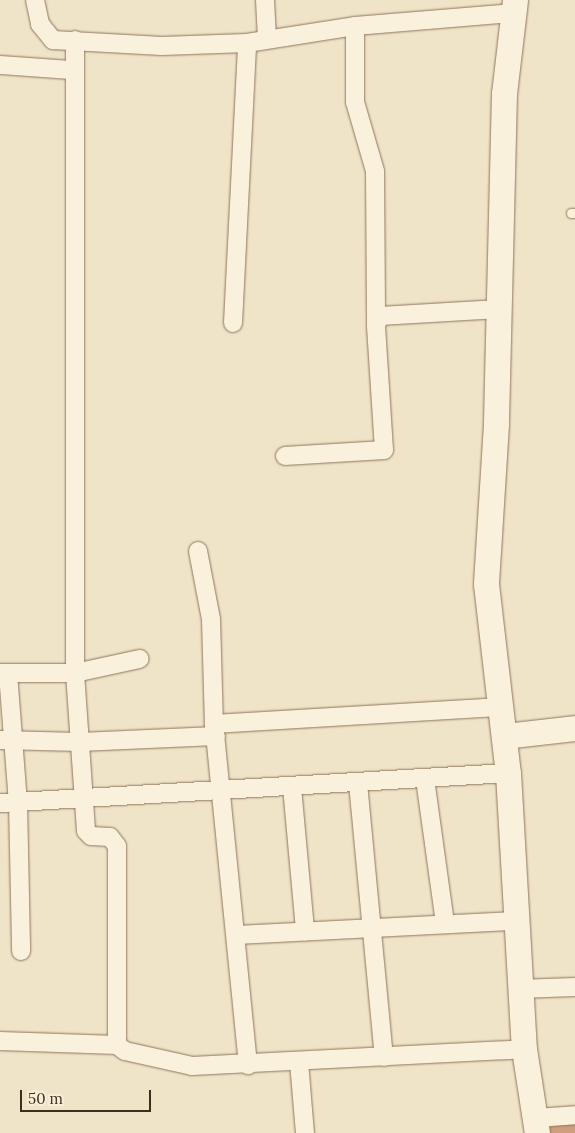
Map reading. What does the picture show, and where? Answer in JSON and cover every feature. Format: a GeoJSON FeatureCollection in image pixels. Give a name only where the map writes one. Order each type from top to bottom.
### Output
{"type":"FeatureCollection","features":[{"type":"Feature","properties":{"kind":"street"},"geometry":{"type":"LineString","coordinates":[[36,0],[47,37],[162,46],[247,42],[515,6],[504,93],[499,309],[486,584],[505,736],[524,1049],[537,1126],[575,1115]]}},
{"type":"Feature","properties":{"kind":"street"},"geometry":{"type":"LineString","coordinates":[[265,0],[266,39]]}},
{"type":"Feature","properties":{"kind":"street"},"geometry":{"type":"LineString","coordinates":[[285,456],[384,450],[376,325],[375,171],[355,102],[355,26]]}},
{"type":"Feature","properties":{"kind":"street"},"geometry":{"type":"LineString","coordinates":[[75,40],[72,70],[78,350],[75,673],[88,834],[110,837],[117,846],[117,1044]]}},
{"type":"Feature","properties":{"kind":"street"},"geometry":{"type":"LineString","coordinates":[[233,323],[247,42]]}},
{"type":"Feature","properties":{"kind":"street"},"geometry":{"type":"LineString","coordinates":[[0,65],[72,70]]}},
{"type":"Feature","properties":{"kind":"street"},"geometry":{"type":"LineString","coordinates":[[376,325],[386,314],[499,309]]}},
{"type":"Feature","properties":{"kind":"street"},"geometry":{"type":"LineString","coordinates":[[198,551],[210,619],[215,730],[223,792],[248,1065]]}},
{"type":"Feature","properties":{"kind":"street"},"geometry":{"type":"LineString","coordinates":[[21,951],[18,802],[7,740],[4,673],[75,673],[139,659]]}},
{"type":"Feature","properties":{"kind":"street"},"geometry":{"type":"LineString","coordinates":[[7,740],[80,742],[501,707]]}},
{"type":"Feature","properties":{"kind":"street"},"geometry":{"type":"LineString","coordinates":[[505,736],[575,728]]}},
{"type":"Feature","properties":{"kind":"street"},"geometry":{"type":"LineString","coordinates":[[0,803],[223,792],[508,773]]}},
{"type":"Feature","properties":{"kind":"street"},"geometry":{"type":"LineString","coordinates":[[426,779],[445,924]]}},
{"type":"Feature","properties":{"kind":"street"},"geometry":{"type":"LineString","coordinates":[[358,783],[384,1057]]}},
{"type":"Feature","properties":{"kind":"street"},"geometry":{"type":"LineString","coordinates":[[292,787],[305,931]]}},
{"type":"Feature","properties":{"kind":"street"},"geometry":{"type":"LineString","coordinates":[[236,935],[516,921]]}},
{"type":"Feature","properties":{"kind":"street"},"geometry":{"type":"LineString","coordinates":[[519,988],[575,986]]}},
{"type":"Feature","properties":{"kind":"street"},"geometry":{"type":"LineString","coordinates":[[0,1041],[117,1044],[125,1051],[192,1066],[248,1065],[524,1049]]}},
{"type":"Feature","properties":{"kind":"street"},"geometry":{"type":"LineString","coordinates":[[299,1062],[305,1133]]}},
{"type":"Feature","properties":{"kind":"building"},"geometry":{"type":"Polygon","coordinates":[[[575,1122],[575,1133],[545,1133],[544,1128],[575,1122]]]}}]}
